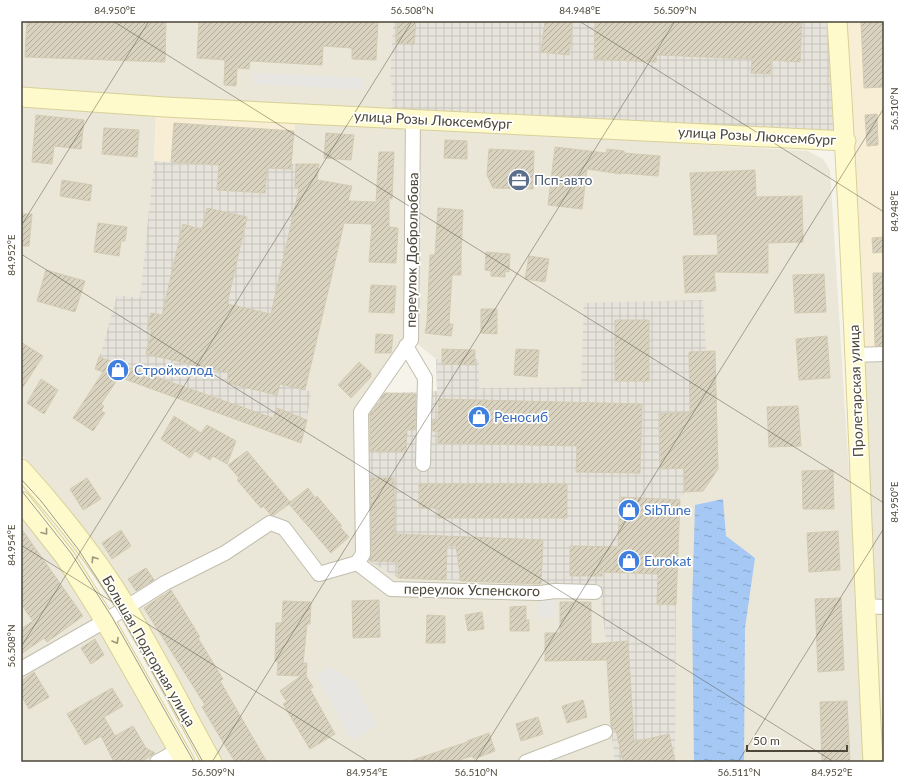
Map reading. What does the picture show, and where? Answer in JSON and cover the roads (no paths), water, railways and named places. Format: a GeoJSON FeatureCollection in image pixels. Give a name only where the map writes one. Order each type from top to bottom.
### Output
{"type":"FeatureCollection","features":[{"type":"Feature","properties":{"kind":"street","name":"Пролетарская улица"},"geometry":{"type":"LineString","coordinates":[[838,21],[846,141],[854,355],[873,762]]}},
{"type":"Feature","properties":{"kind":"street","name":"улица Розы Люксембург"},"geometry":{"type":"LineString","coordinates":[[21,97],[165,107],[413,118],[846,141]]}},
{"type":"Feature","properties":{"kind":"street","name":"переулок Добролюбова"},"geometry":{"type":"LineString","coordinates":[[357,563],[363,554],[361,412],[411,340],[413,118]]}},
{"type":"Feature","properties":{"kind":"street"},"geometry":{"type":"LineString","coordinates":[[406,346],[425,378],[423,464]]}},
{"type":"Feature","properties":{"kind":"street"},"geometry":{"type":"LineString","coordinates":[[854,355],[884,354]]}},
{"type":"Feature","properties":{"kind":"street","name":"Большая Подгорная улица"},"geometry":{"type":"LineString","coordinates":[[21,469],[47,497],[84,545],[127,608],[212,762]]}},
{"type":"Feature","properties":{"kind":"street","name":"Большая Подгорная улица"},"geometry":{"type":"LineString","coordinates":[[21,501],[65,557],[105,621],[182,756]]}},
{"type":"Feature","properties":{"kind":"street"},"geometry":{"type":"LineString","coordinates":[[21,669],[105,621],[165,584],[225,553],[270,523],[284,528],[319,574],[357,563]]}},
{"type":"Feature","properties":{"kind":"street","name":"переулок Успенского"},"geometry":{"type":"LineString","coordinates":[[357,563],[391,589],[540,593],[555,590],[596,592]]}},
{"type":"Feature","properties":{"kind":"street"},"geometry":{"type":"LineString","coordinates":[[865,606],[884,607]]}},
{"type":"Feature","properties":{"kind":"street"},"geometry":{"type":"LineString","coordinates":[[526,762],[605,732]]}},
{"type":"Feature","properties":{"kind":"street"},"geometry":{"type":"LineString","coordinates":[[157,762],[182,756]]}},
{"type":"Feature","properties":{"kind":"water"},"geometry":{"type":"Polygon","coordinates":[[[723,499],[726,536],[755,558],[745,628],[744,762],[694,762],[692,607],[695,505],[723,499]]]}},
{"type":"Feature","properties":{"kind":"tram line"},"geometry":{"type":"LineString","coordinates":[[21,479],[41,501],[78,549],[119,612],[203,762]]}},
{"type":"Feature","properties":{"kind":"tram line"},"geometry":{"type":"LineString","coordinates":[[21,490],[71,553],[112,617],[194,762]]}},
{"type":"Feature","properties":{"kind":"place","name":"Псп-авто"},"geometry":{"type":"Point","coordinates":[519,180]}},
{"type":"Feature","properties":{"kind":"place","name":"Стройхолод"},"geometry":{"type":"Point","coordinates":[118,370]}},
{"type":"Feature","properties":{"kind":"place","name":"Реносиб"},"geometry":{"type":"Point","coordinates":[479,417]}},
{"type":"Feature","properties":{"kind":"place","name":"SibTune"},"geometry":{"type":"Point","coordinates":[629,510]}},
{"type":"Feature","properties":{"kind":"place","name":"Eurokat"},"geometry":{"type":"Point","coordinates":[629,561]}}]}
